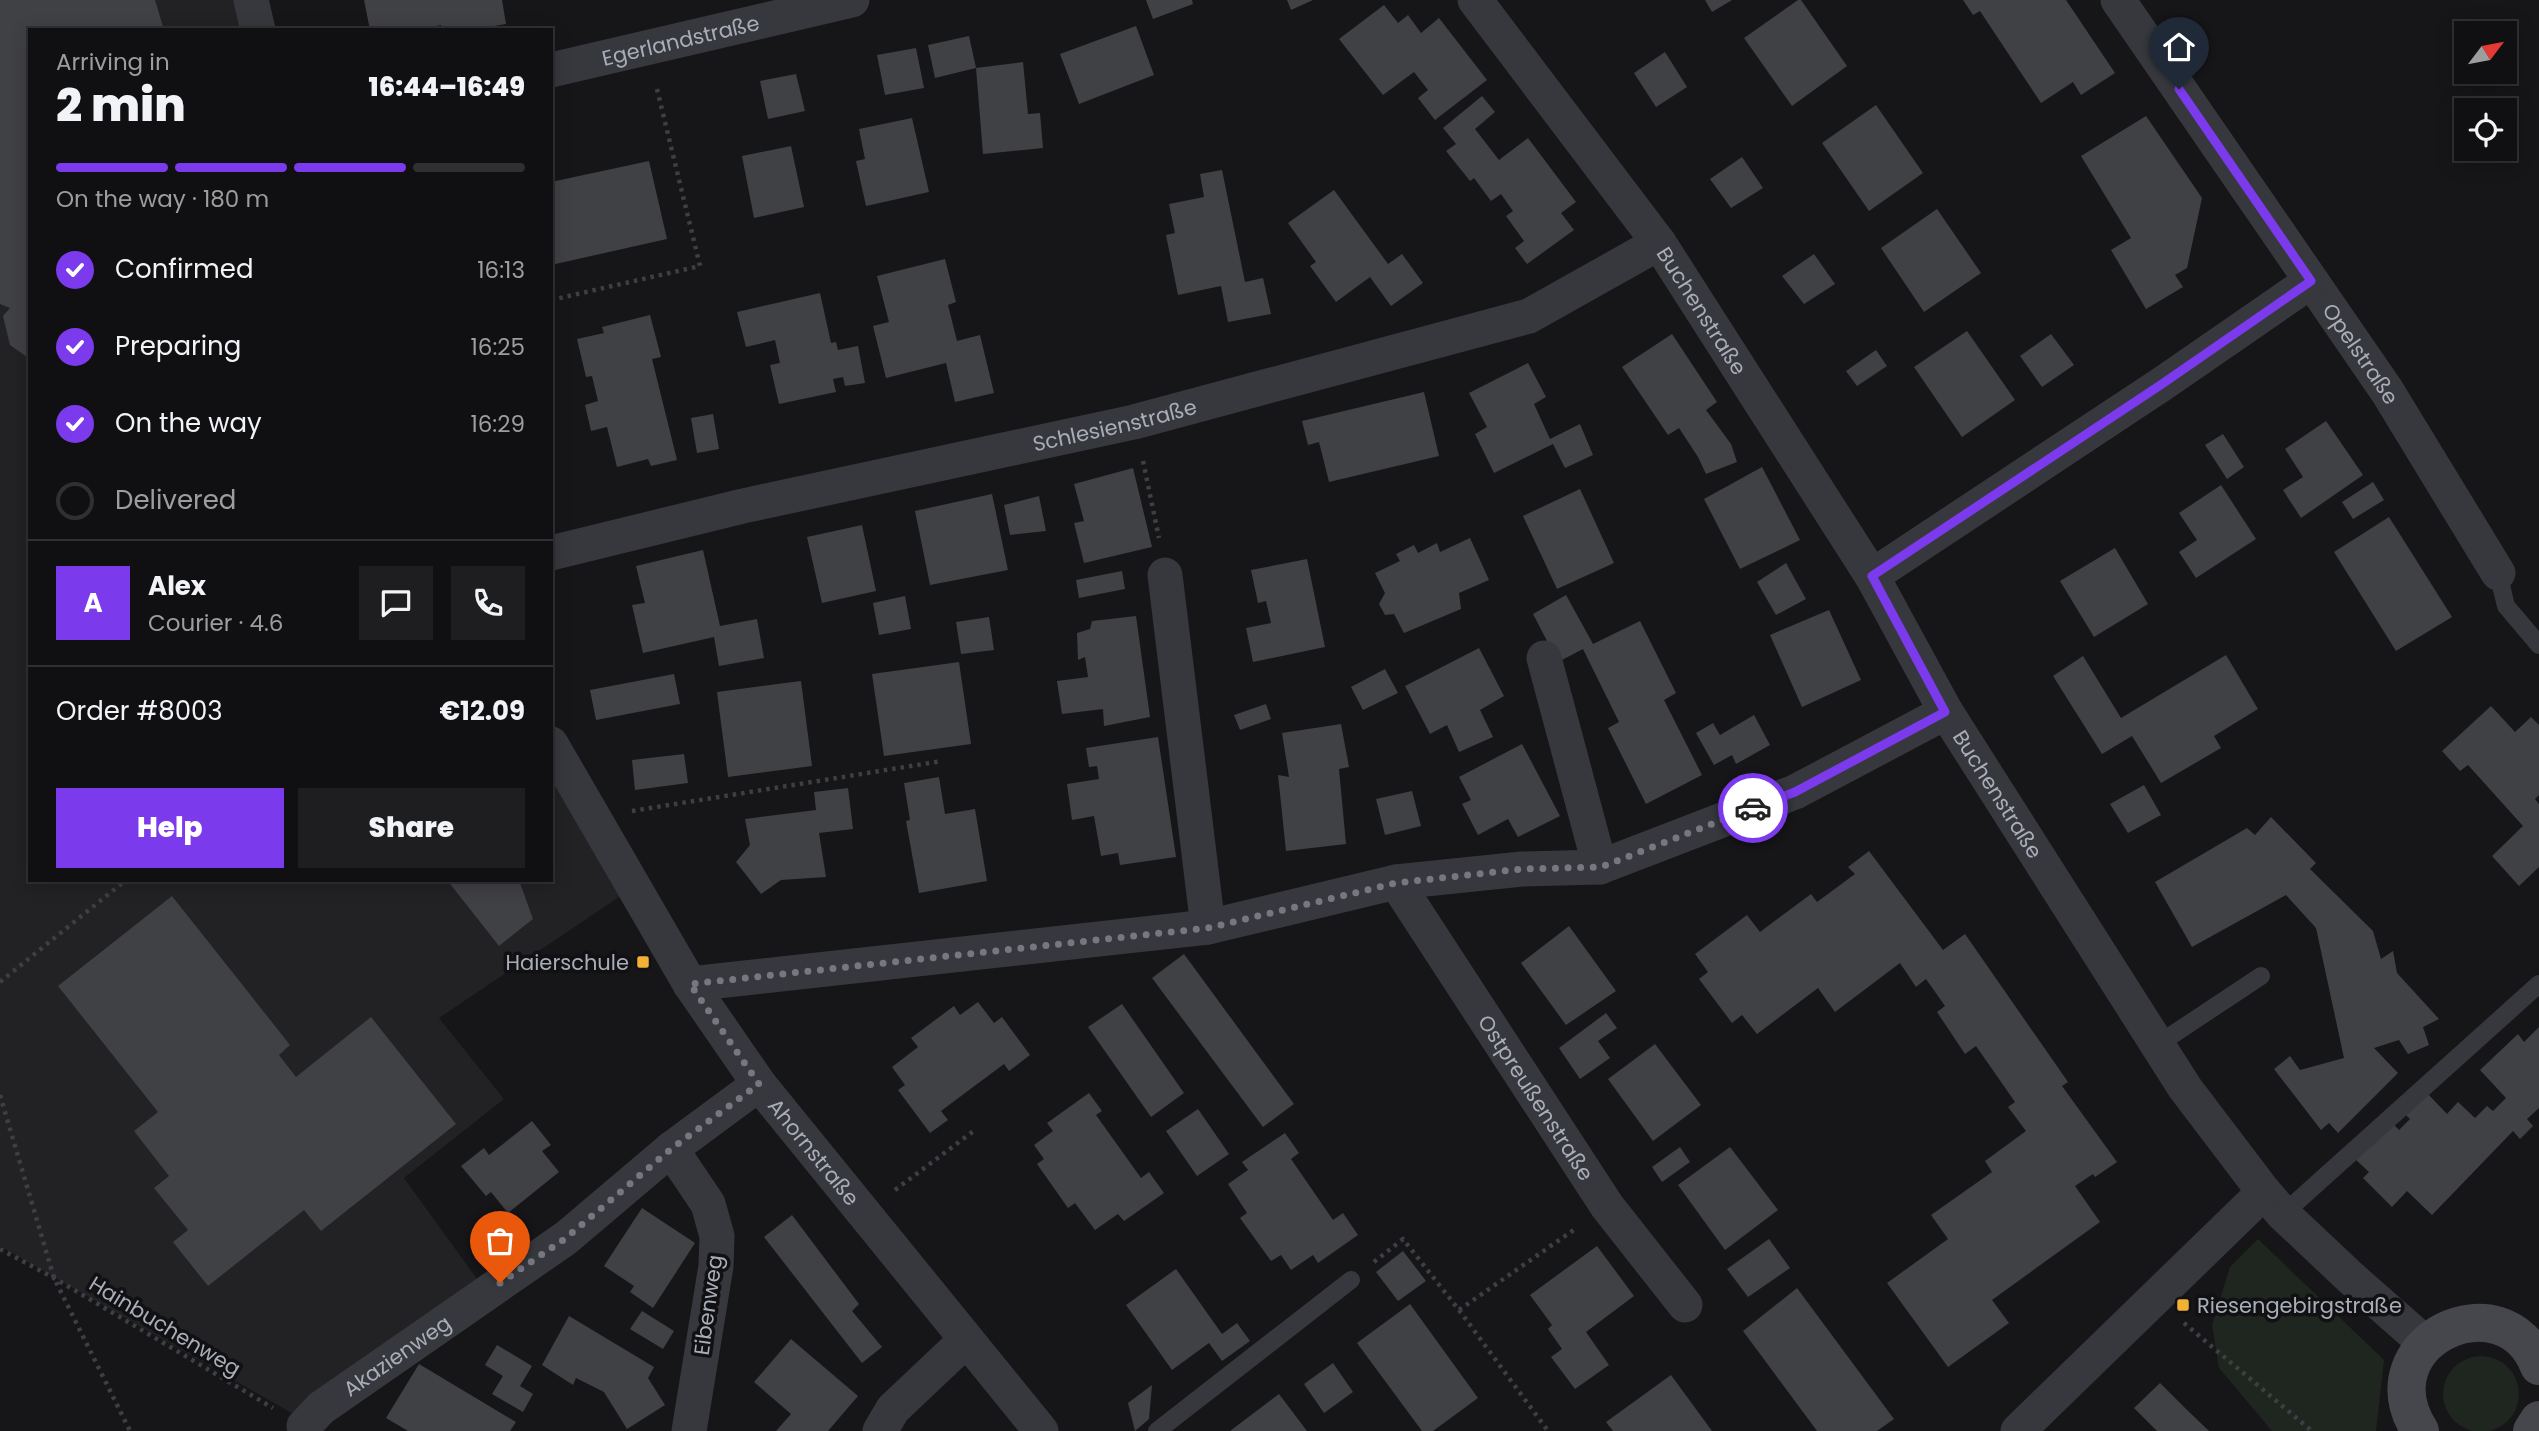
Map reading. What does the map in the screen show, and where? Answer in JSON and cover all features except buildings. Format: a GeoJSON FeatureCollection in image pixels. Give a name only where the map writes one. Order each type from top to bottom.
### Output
{"type":"FeatureCollection","features":[{"type":"Feature","properties":{"kind":"street"},"geometry":{"type":"LineString","coordinates":[[251,0],[258,28]]}},
{"type":"Feature","properties":{"kind":"street","name":"Egerlandstraße"},"geometry":{"type":"LineString","coordinates":[[553,70],[852,0]]}},
{"type":"Feature","properties":{"kind":"street","name":"Buchenstraße"},"geometry":{"type":"LineString","coordinates":[[1475,0],[1659,243],[1872,576],[1945,712],[2185,1088],[2274,1203],[2351,1279],[2426,1344]]}},
{"type":"Feature","properties":{"kind":"street","name":"Opelstraße"},"geometry":{"type":"LineString","coordinates":[[2118,0],[2386,391],[2498,573]]}},
{"type":"Feature","properties":{"kind":"street","name":"Schlesienstraße"},"geometry":{"type":"LineString","coordinates":[[553,554],[743,506],[1133,422],[1529,316],[1659,243]]}},
{"type":"Feature","properties":{"kind":"street"},"geometry":{"type":"LineString","coordinates":[[1872,576],[2162,384],[2311,281]]}},
{"type":"Feature","properties":{"kind":"street"},"geometry":{"type":"LineString","coordinates":[[1165,575],[1208,928]]}},
{"type":"Feature","properties":{"kind":"street"},"geometry":{"type":"LineString","coordinates":[[1544,658],[1601,867]]}},
{"type":"Feature","properties":{"kind":"street"},"geometry":{"type":"LineString","coordinates":[[690,984],[1208,928],[1396,883],[1522,869],[1601,867],[1795,792],[1945,712]]}},
{"type":"Feature","properties":{"kind":"street","name":"Ahornstraße"},"geometry":{"type":"LineString","coordinates":[[553,747],[690,984],[759,1084],[1041,1431]]}},
{"type":"Feature","properties":{"kind":"street","name":"Ostpreußenstraße"},"geometry":{"type":"LineString","coordinates":[[1396,883],[1607,1206],[1685,1305]]}},
{"type":"Feature","properties":{"kind":"street","name":"Akazienweg"},"geometry":{"type":"LineString","coordinates":[[304,1426],[321,1408],[566,1238],[671,1149],[759,1084]]}},
{"type":"Feature","properties":{"kind":"street","name":"Eibenweg"},"geometry":{"type":"LineString","coordinates":[[671,1149],[708,1204],[717,1236],[716,1265],[689,1431]]}},
{"type":"Feature","properties":{"kind":"street"},"geometry":{"type":"LineString","coordinates":[[2018,1431],[2155,1299],[2274,1203]]}},
{"type":"Feature","properties":{"kind":"street"},"geometry":{"type":"LineString","coordinates":[[2420,1431],[2411,1417],[2407,1394],[2409,1372],[2419,1352],[2435,1335],[2455,1325],[2477,1322],[2499,1326],[2533,1342]]}},
{"type":"Feature","properties":{"kind":"street"},"geometry":{"type":"LineString","coordinates":[[880,1431],[893,1409],[966,1340]]}},
{"type":"Feature","properties":{"kind":"street"},"geometry":{"type":"LineString","coordinates":[[2532,1431],[2539,1420]]}},
{"type":"Feature","properties":{"kind":"lane","name":"Opelstraße"},"geometry":{"type":"LineString","coordinates":[[2498,573],[2506,606],[2539,645]]}},
{"type":"Feature","properties":{"kind":"lane"},"geometry":{"type":"LineString","coordinates":[[2157,1045],[2261,976]]}},
{"type":"Feature","properties":{"kind":"lane"},"geometry":{"type":"LineString","coordinates":[[2274,1203],[2539,984]]}},
{"type":"Feature","properties":{"kind":"lane"},"geometry":{"type":"LineString","coordinates":[[1157,1431],[1351,1280]]}},
{"type":"Feature","properties":{"kind":"path"},"geometry":{"type":"LineString","coordinates":[[553,300],[699,266],[647,48]]}},
{"type":"Feature","properties":{"kind":"path"},"geometry":{"type":"LineString","coordinates":[[1133,422],[1152,497],[1165,575]]}},
{"type":"Feature","properties":{"kind":"path"},"geometry":{"type":"LineString","coordinates":[[593,817],[942,761]]}},
{"type":"Feature","properties":{"kind":"path"},"geometry":{"type":"LineString","coordinates":[[0,982],[124,882]]}},
{"type":"Feature","properties":{"kind":"path"},"geometry":{"type":"LineString","coordinates":[[0,1095],[54,1278],[130,1431]]}},
{"type":"Feature","properties":{"kind":"path"},"geometry":{"type":"LineString","coordinates":[[864,1213],[975,1130]]}},
{"type":"Feature","properties":{"kind":"path"},"geometry":{"type":"LineString","coordinates":[[1459,1310],[1607,1206]]}},
{"type":"Feature","properties":{"kind":"path"},"geometry":{"type":"LineString","coordinates":[[1351,1280],[1403,1239],[1548,1431]]}},
{"type":"Feature","properties":{"kind":"path","name":"Hainbuchenweg"},"geometry":{"type":"LineString","coordinates":[[0,1249],[54,1278],[304,1426]]}},
{"type":"Feature","properties":{"kind":"path"},"geometry":{"type":"LineString","coordinates":[[2155,1299],[2312,1431]]}},
{"type":"Feature","properties":{"kind":"shaded area"},"geometry":{"type":"Polygon","coordinates":[[[0,0],[244,0],[251,28],[28,28],[28,882],[553,882],[553,760],[628,891],[439,1018],[504,1099],[404,1178],[485,1290],[302,1419],[0,1246],[0,0]]]}},
{"type":"Feature","properties":{"kind":"shaded area"},"geometry":{"type":"Polygon","coordinates":[[[2258,1239],[2384,1360],[2376,1431],[2272,1431],[2219,1368],[2212,1325],[2230,1267],[2258,1239]]]}},
{"type":"Feature","properties":{"kind":"shaded area"},"geometry":{"type":"Polygon","coordinates":[[[2481,1356],[2495,1359],[2508,1367],[2516,1380],[2519,1394],[2516,1408],[2508,1421],[2495,1429],[2481,1432],[2467,1429],[2454,1421],[2446,1408],[2443,1394],[2446,1380],[2454,1367],[2467,1359],[2481,1356]]]}},
{"type":"Feature","properties":{"kind":"way so far"},"geometry":{"type":"LineString","coordinates":[[500,1283],[566,1238],[671,1149],[759,1084],[690,984],[1208,928],[1396,883],[1522,869],[1601,867],[1753,808]]}},
{"type":"Feature","properties":{"kind":"place","name":"Haierschule"},"geometry":{"type":"Point","coordinates":[643,962]}},
{"type":"Feature","properties":{"kind":"place","name":"Riesengebirgstraße"},"geometry":{"type":"Point","coordinates":[2183,1305]}},
{"type":"Feature","properties":{"kind":"route"},"geometry":{"type":"LineString","coordinates":[[1753,808],[1795,792],[1945,712],[1872,576],[2162,384],[2311,281],[2179,89]]}}]}
